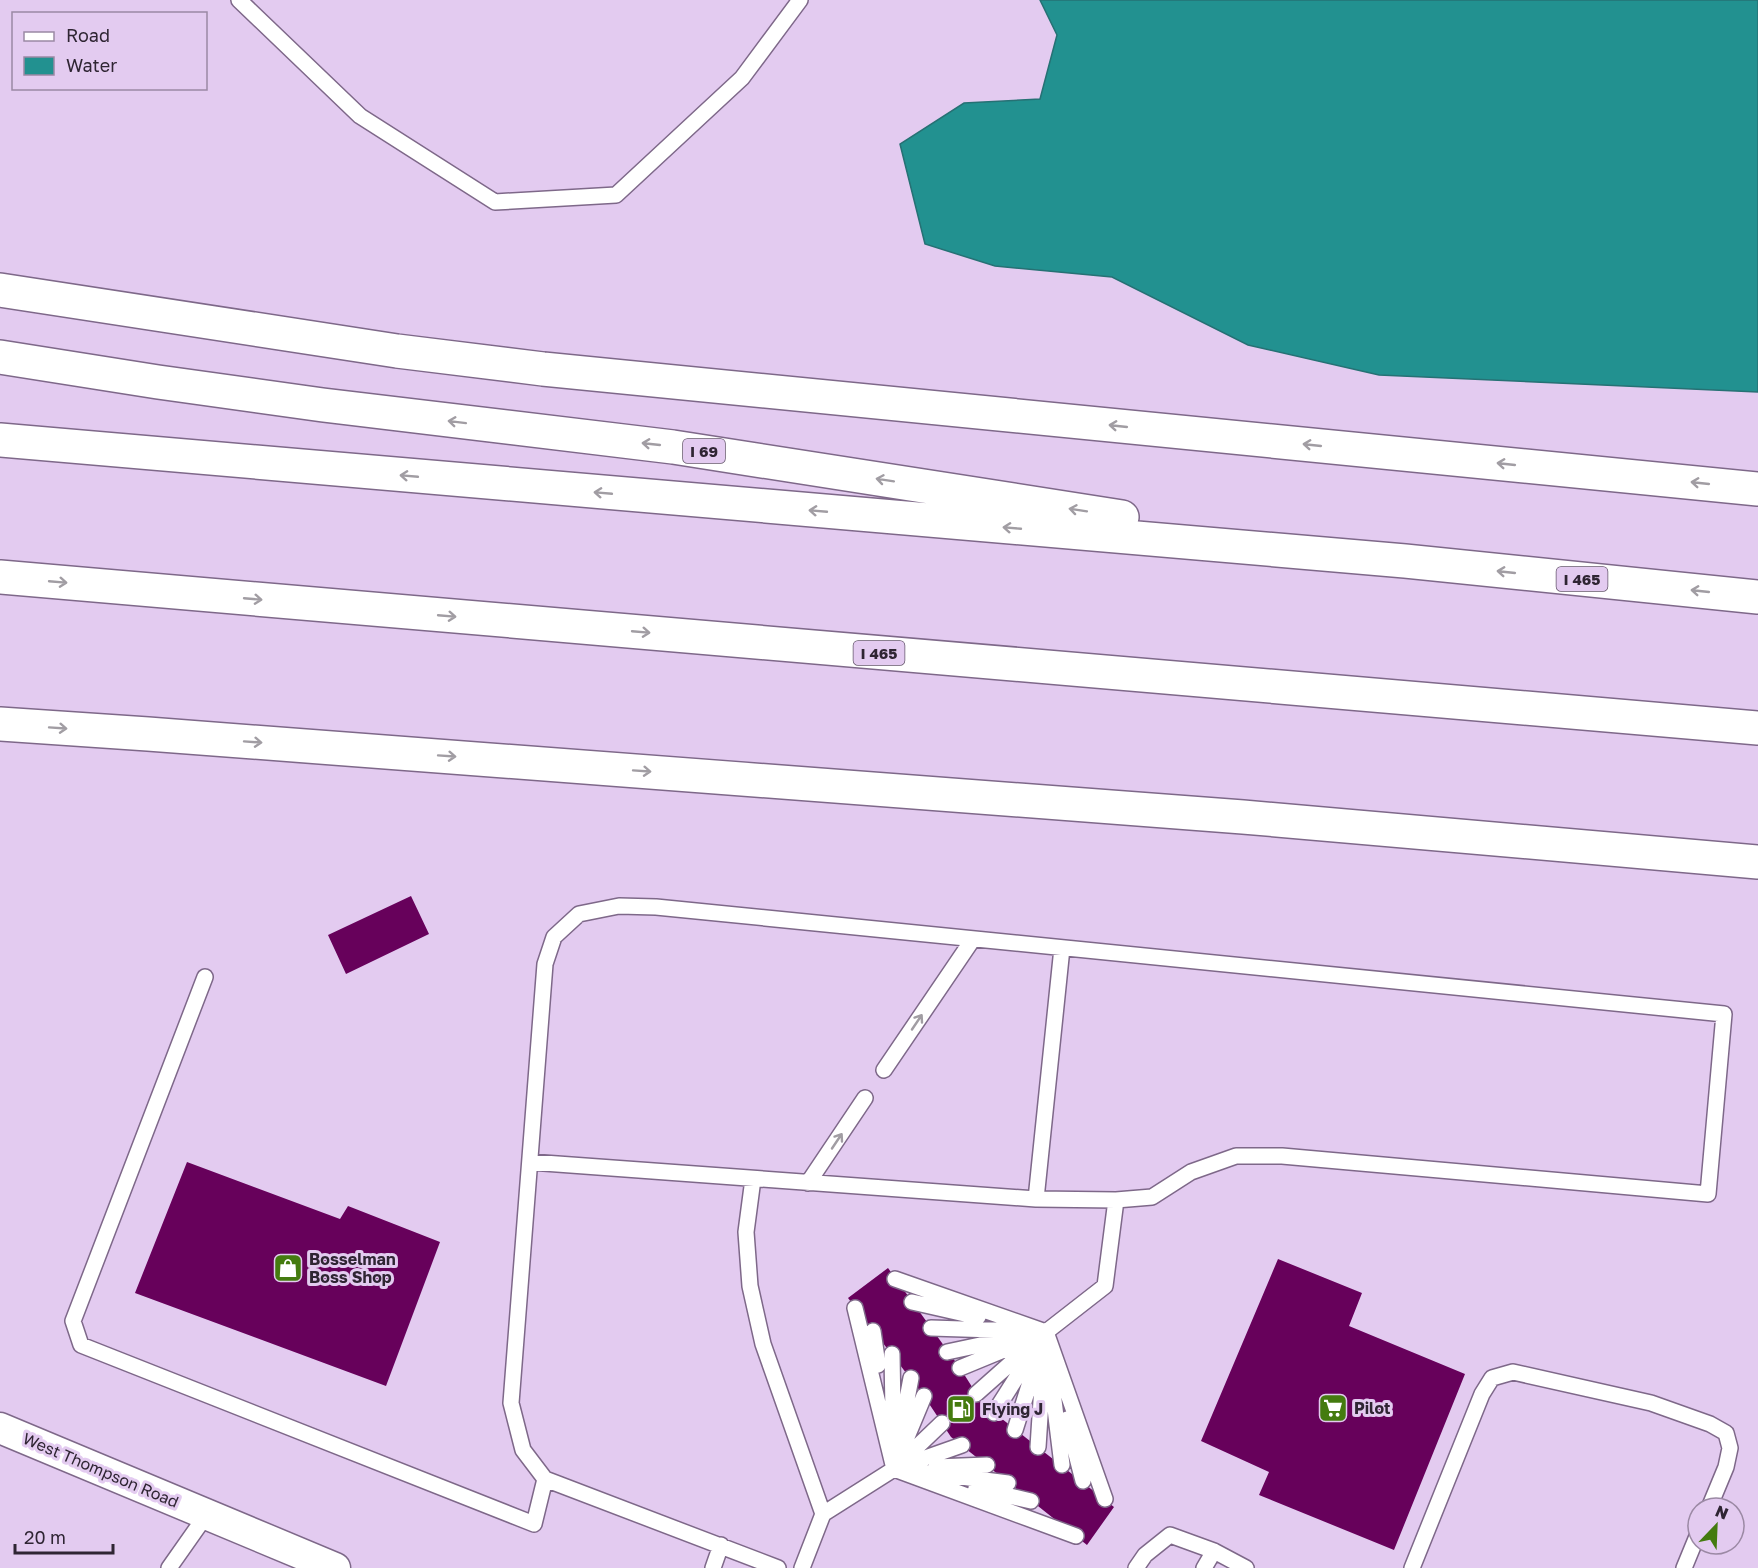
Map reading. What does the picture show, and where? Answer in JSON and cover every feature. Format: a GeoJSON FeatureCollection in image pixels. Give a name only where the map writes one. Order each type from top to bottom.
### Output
{"type":"FeatureCollection","features":[{"type":"Feature","properties":{"kind":"highway"},"geometry":{"type":"LineString","coordinates":[[0,290],[386,349],[543,369],[1758,489]]}},
{"type":"Feature","properties":{"kind":"highway","name":"I 69"},"geometry":{"type":"LineString","coordinates":[[0,357],[323,405],[673,447],[1406,561]]}},
{"type":"Feature","properties":{"kind":"highway","name":"I 465"},"geometry":{"type":"LineString","coordinates":[[0,440],[1406,561],[1758,597]]}},
{"type":"Feature","properties":{"kind":"highway","name":"I 465"},"geometry":{"type":"LineString","coordinates":[[0,577],[1758,728]]}},
{"type":"Feature","properties":{"kind":"highway"},"geometry":{"type":"LineString","coordinates":[[0,724],[1231,816],[1758,862]]}},
{"type":"Feature","properties":{"kind":"street","name":"West Thompson Road"},"geometry":{"type":"LineString","coordinates":[[0,1428],[335,1568]]}},
{"type":"Feature","properties":{"kind":"lane"},"geometry":{"type":"LineString","coordinates":[[239,0],[360,116],[495,202],[616,195],[742,78],[800,0]]}},
{"type":"Feature","properties":{"kind":"lane"},"geometry":{"type":"LineString","coordinates":[[530,1162],[1036,1199],[1116,1200],[1152,1197],[1191,1172],[1236,1156],[1282,1156],[1708,1194],[1724,1014],[656,907],[619,906],[579,914],[554,937],[544,964],[511,1402],[523,1450],[545,1479],[778,1568]]}},
{"type":"Feature","properties":{"kind":"lane"},"geometry":{"type":"LineString","coordinates":[[884,1070],[973,939]]}},
{"type":"Feature","properties":{"kind":"lane"},"geometry":{"type":"LineString","coordinates":[[1036,1199],[1062,948]]}},
{"type":"Feature","properties":{"kind":"lane"},"geometry":{"type":"LineString","coordinates":[[205,977],[73,1321],[81,1345],[534,1524],[545,1479]]}},
{"type":"Feature","properties":{"kind":"lane"},"geometry":{"type":"LineString","coordinates":[[808,1183],[865,1098]]}},
{"type":"Feature","properties":{"kind":"lane"},"geometry":{"type":"LineString","coordinates":[[753,1179],[746,1232],[750,1286],[763,1344],[823,1514]]}},
{"type":"Feature","properties":{"kind":"lane"},"geometry":{"type":"LineString","coordinates":[[976,1394],[1046,1332],[1105,1286],[1116,1200]]}},
{"type":"Feature","properties":{"kind":"lane"},"geometry":{"type":"LineString","coordinates":[[895,1279],[1046,1332]]}},
{"type":"Feature","properties":{"kind":"lane"},"geometry":{"type":"LineString","coordinates":[[912,1302],[1046,1332]]}},
{"type":"Feature","properties":{"kind":"lane"},"geometry":{"type":"LineString","coordinates":[[855,1308],[894,1469]]}},
{"type":"Feature","properties":{"kind":"lane"},"geometry":{"type":"LineString","coordinates":[[931,1328],[1046,1332]]}},
{"type":"Feature","properties":{"kind":"lane"},"geometry":{"type":"LineString","coordinates":[[873,1331],[894,1469]]}},
{"type":"Feature","properties":{"kind":"lane"},"geometry":{"type":"LineString","coordinates":[[947,1352],[1046,1332]]}},
{"type":"Feature","properties":{"kind":"lane"},"geometry":{"type":"LineString","coordinates":[[960,1368],[1046,1332]]}},
{"type":"Feature","properties":{"kind":"lane"},"geometry":{"type":"LineString","coordinates":[[994,1413],[1046,1332]]}},
{"type":"Feature","properties":{"kind":"lane"},"geometry":{"type":"LineString","coordinates":[[1016,1430],[1046,1332]]}},
{"type":"Feature","properties":{"kind":"lane"},"geometry":{"type":"LineString","coordinates":[[1038,1447],[1046,1332]]}},
{"type":"Feature","properties":{"kind":"lane"},"geometry":{"type":"LineString","coordinates":[[1046,1332],[1062,1465]]}},
{"type":"Feature","properties":{"kind":"lane"},"geometry":{"type":"LineString","coordinates":[[1046,1332],[1083,1481]]}},
{"type":"Feature","properties":{"kind":"lane"},"geometry":{"type":"LineString","coordinates":[[1046,1332],[1105,1499]]}},
{"type":"Feature","properties":{"kind":"lane"},"geometry":{"type":"LineString","coordinates":[[892,1354],[894,1469]]}},
{"type":"Feature","properties":{"kind":"lane"},"geometry":{"type":"LineString","coordinates":[[1412,1568],[1482,1394],[1492,1378],[1514,1372],[1651,1403],[1710,1424],[1726,1433],[1730,1448],[1726,1467],[1714,1496]]}},
{"type":"Feature","properties":{"kind":"lane"},"geometry":{"type":"LineString","coordinates":[[894,1469],[911,1378]]}},
{"type":"Feature","properties":{"kind":"lane"},"geometry":{"type":"LineString","coordinates":[[894,1469],[924,1396]]}},
{"type":"Feature","properties":{"kind":"lane"},"geometry":{"type":"LineString","coordinates":[[802,1568],[823,1514],[894,1469],[942,1423]]}},
{"type":"Feature","properties":{"kind":"lane"},"geometry":{"type":"LineString","coordinates":[[894,1469],[962,1445]]}},
{"type":"Feature","properties":{"kind":"lane"},"geometry":{"type":"LineString","coordinates":[[894,1469],[987,1465]]}},
{"type":"Feature","properties":{"kind":"lane"},"geometry":{"type":"LineString","coordinates":[[894,1469],[1008,1483]]}},
{"type":"Feature","properties":{"kind":"lane"},"geometry":{"type":"LineString","coordinates":[[894,1469],[1031,1501]]}},
{"type":"Feature","properties":{"kind":"lane"},"geometry":{"type":"LineString","coordinates":[[894,1469],[1055,1519]]}},
{"type":"Feature","properties":{"kind":"lane"},"geometry":{"type":"LineString","coordinates":[[894,1469],[1076,1536]]}},
{"type":"Feature","properties":{"kind":"lane"},"geometry":{"type":"LineString","coordinates":[[170,1568],[207,1514]]}},
{"type":"Feature","properties":{"kind":"lane"},"geometry":{"type":"LineString","coordinates":[[1136,1568],[1145,1555],[1170,1535],[1214,1551],[1246,1568]]}},
{"type":"Feature","properties":{"kind":"lane"},"geometry":{"type":"LineString","coordinates":[[713,1568],[721,1545]]}},
{"type":"Feature","properties":{"kind":"lane"},"geometry":{"type":"LineString","coordinates":[[1204,1568],[1214,1551]]}},
{"type":"Feature","properties":{"kind":"water"},"geometry":{"type":"Polygon","coordinates":[[[1040,0],[1758,0],[1758,392],[1379,375],[1248,345],[1112,277],[995,266],[925,244],[900,144],[964,103],[1040,99],[1057,35],[1040,0]]]}},
{"type":"Feature","properties":{"kind":"building"},"geometry":{"type":"Polygon","coordinates":[[[411,896],[429,934],[346,974],[328,935],[411,896]]]}},
{"type":"Feature","properties":{"kind":"building","name":"Bosselman Boss Shop"},"geometry":{"type":"Polygon","coordinates":[[[187,1162],[340,1219],[348,1206],[440,1242],[386,1386],[135,1293],[187,1162]]]}},
{"type":"Feature","properties":{"kind":"building","name":"Pilot"},"geometry":{"type":"Polygon","coordinates":[[[1278,1259],[1362,1293],[1349,1326],[1465,1374],[1394,1550],[1259,1495],[1269,1472],[1201,1441],[1278,1259]]]}},
{"type":"Feature","properties":{"kind":"building","name":"Flying J"},"geometry":{"type":"Polygon","coordinates":[[[888,1268],[983,1404],[1114,1507],[1087,1545],[951,1437],[924,1396],[848,1298],[888,1268]]]}},
{"type":"Feature","properties":{"kind":"place","name":"Bosselman Boss Shop"},"geometry":{"type":"Point","coordinates":[288,1268]}},
{"type":"Feature","properties":{"kind":"place","name":"Pilot"},"geometry":{"type":"Point","coordinates":[1333,1408]}},
{"type":"Feature","properties":{"kind":"place","name":"Flying J"},"geometry":{"type":"Point","coordinates":[961,1409]}}]}
